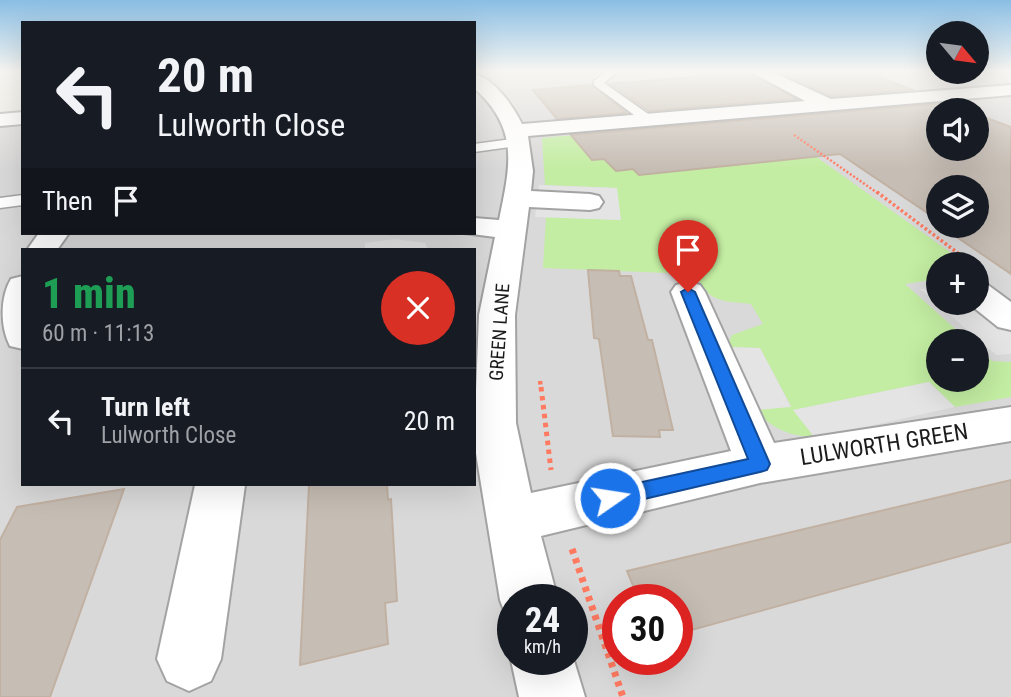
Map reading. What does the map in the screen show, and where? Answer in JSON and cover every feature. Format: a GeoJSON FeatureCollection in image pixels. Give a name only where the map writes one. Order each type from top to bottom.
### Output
{"type":"FeatureCollection","features":[{"type":"Feature","properties":{"kind":"street"},"geometry":{"type":"LineString","coordinates":[[499,104],[518,137],[650,121],[859,104]]}},
{"type":"Feature","properties":{"kind":"street"},"geometry":{"type":"LineString","coordinates":[[825,104],[830,106]]}},
{"type":"Feature","properties":{"kind":"street"},"geometry":{"type":"LineString","coordinates":[[981,104],[1000,111]]}},
{"type":"Feature","properties":{"kind":"street","name":"GREEN LANE"},"geometry":{"type":"LineString","coordinates":[[518,137],[521,171],[497,315],[494,423],[525,584]]}},
{"type":"Feature","properties":{"kind":"street"},"geometry":{"type":"LineString","coordinates":[[476,226],[514,214],[590,202]]}},
{"type":"Feature","properties":{"kind":"street"},"geometry":{"type":"LineString","coordinates":[[688,292],[760,464]]}},
{"type":"Feature","properties":{"kind":"street"},"geometry":{"type":"LineString","coordinates":[[21,302],[21,327]]}},
{"type":"Feature","properties":{"kind":"street"},"geometry":{"type":"LineString","coordinates":[[989,302],[1011,319]]}},
{"type":"Feature","properties":{"kind":"street","name":"LULWORTH GREEN"},"geometry":{"type":"LineString","coordinates":[[511,520],[760,464],[1011,424]]}},
{"type":"Feature","properties":{"kind":"street"},"geometry":{"type":"LineString","coordinates":[[189,659],[220,486]]}},
{"type":"Feature","properties":{"kind":"street"},"geometry":{"type":"LineString","coordinates":[[547,675],[552,697]]}},
{"type":"Feature","properties":{"kind":"lane"},"geometry":{"type":"LineString","coordinates":[[626,104],[650,121]]}},
{"type":"Feature","properties":{"kind":"lane"},"geometry":{"type":"LineString","coordinates":[[476,148],[518,137]]}},
{"type":"Feature","properties":{"kind":"lane"},"geometry":{"type":"LineString","coordinates":[[0,203],[21,200]]}},
{"type":"Feature","properties":{"kind":"path"},"geometry":{"type":"LineString","coordinates":[[790,132],[894,204],[956,252]]}},
{"type":"Feature","properties":{"kind":"path"},"geometry":{"type":"LineString","coordinates":[[538,368],[550,462],[560,510],[580,578],[622,697]]}},
{"type":"Feature","properties":{"kind":"shaded area"},"geometry":{"type":"Polygon","coordinates":[[[476,104],[926,104],[926,161],[989,161],[989,104],[1011,104],[1011,697],[0,697],[0,115],[21,112],[21,235],[476,235],[476,104]]]}},
{"type":"Feature","properties":{"kind":"shaded area"},"geometry":{"type":"Polygon","coordinates":[[[539,185],[617,188],[621,220],[535,217],[539,185]]]}},
{"type":"Feature","properties":{"kind":"shaded area"},"geometry":{"type":"Polygon","coordinates":[[[395,239],[425,243],[428,248],[365,248],[365,243],[395,239]]]}},
{"type":"Feature","properties":{"kind":"shaded area"},"geometry":{"type":"Polygon","coordinates":[[[989,312],[1011,328],[1011,354],[996,355],[989,349],[989,329],[966,329],[950,315],[989,315],[989,312]]]}},
{"type":"Feature","properties":{"kind":"shaded area"},"geometry":{"type":"Polygon","coordinates":[[[727,347],[760,348],[791,407],[756,410],[727,347]]]}},
{"type":"Feature","properties":{"kind":"shaded area"},"geometry":{"type":"Polygon","coordinates":[[[926,383],[926,392],[939,392],[955,407],[815,438],[793,410],[926,383]]]}},
{"type":"Feature","properties":{"kind":"green space"},"geometry":{"type":"Polygon","coordinates":[[[756,119],[766,121],[926,235],[926,238],[930,238],[950,252],[926,252],[926,281],[905,284],[926,303],[926,315],[940,315],[956,329],[926,329],[926,383],[794,410],[815,438],[775,427],[756,410],[791,406],[760,348],[727,347],[732,335],[763,324],[751,304],[711,296],[692,274],[543,268],[546,217],[621,220],[616,188],[545,185],[542,138],[756,119]]]}},
{"type":"Feature","properties":{"kind":"green space"},"geometry":{"type":"Polygon","coordinates":[[[989,358],[1011,362],[1011,397],[955,407],[939,392],[989,392],[989,358]]]}},
{"type":"Feature","properties":{"kind":"building"},"geometry":{"type":"Polygon","coordinates":[[[544,104],[615,104],[627,113],[557,119],[544,104]]]}},
{"type":"Feature","properties":{"kind":"building"},"geometry":{"type":"Polygon","coordinates":[[[638,104],[741,104],[649,111],[638,104]]]}},
{"type":"Feature","properties":{"kind":"building"},"geometry":{"type":"Polygon","coordinates":[[[926,105],[926,161],[989,161],[989,119],[1011,127],[1011,274],[989,259],[989,252],[979,252],[958,238],[989,238],[989,175],[926,175],[926,212],[840,154],[639,175],[633,169],[616,171],[604,159],[592,160],[571,135],[926,105]]]}},
{"type":"Feature","properties":{"kind":"building"},"geometry":{"type":"Polygon","coordinates":[[[588,270],[619,271],[620,276],[631,276],[648,340],[652,340],[673,430],[659,430],[660,437],[613,436],[599,339],[594,338],[588,270]]]}},
{"type":"Feature","properties":{"kind":"building"},"geometry":{"type":"Polygon","coordinates":[[[1011,480],[1011,542],[693,630],[693,584],[632,584],[627,571],[1011,480]]]}},
{"type":"Feature","properties":{"kind":"building"},"geometry":{"type":"Polygon","coordinates":[[[309,486],[387,486],[388,500],[391,499],[397,601],[385,603],[388,644],[300,665],[309,486]]]}},
{"type":"Feature","properties":{"kind":"building"},"geometry":{"type":"Polygon","coordinates":[[[124,489],[50,697],[0,697],[0,540],[17,507],[124,489]]]}},
{"type":"Feature","properties":{"kind":"route"},"geometry":{"type":"LineString","coordinates":[[610,498],[760,464],[688,292]]}}]}
